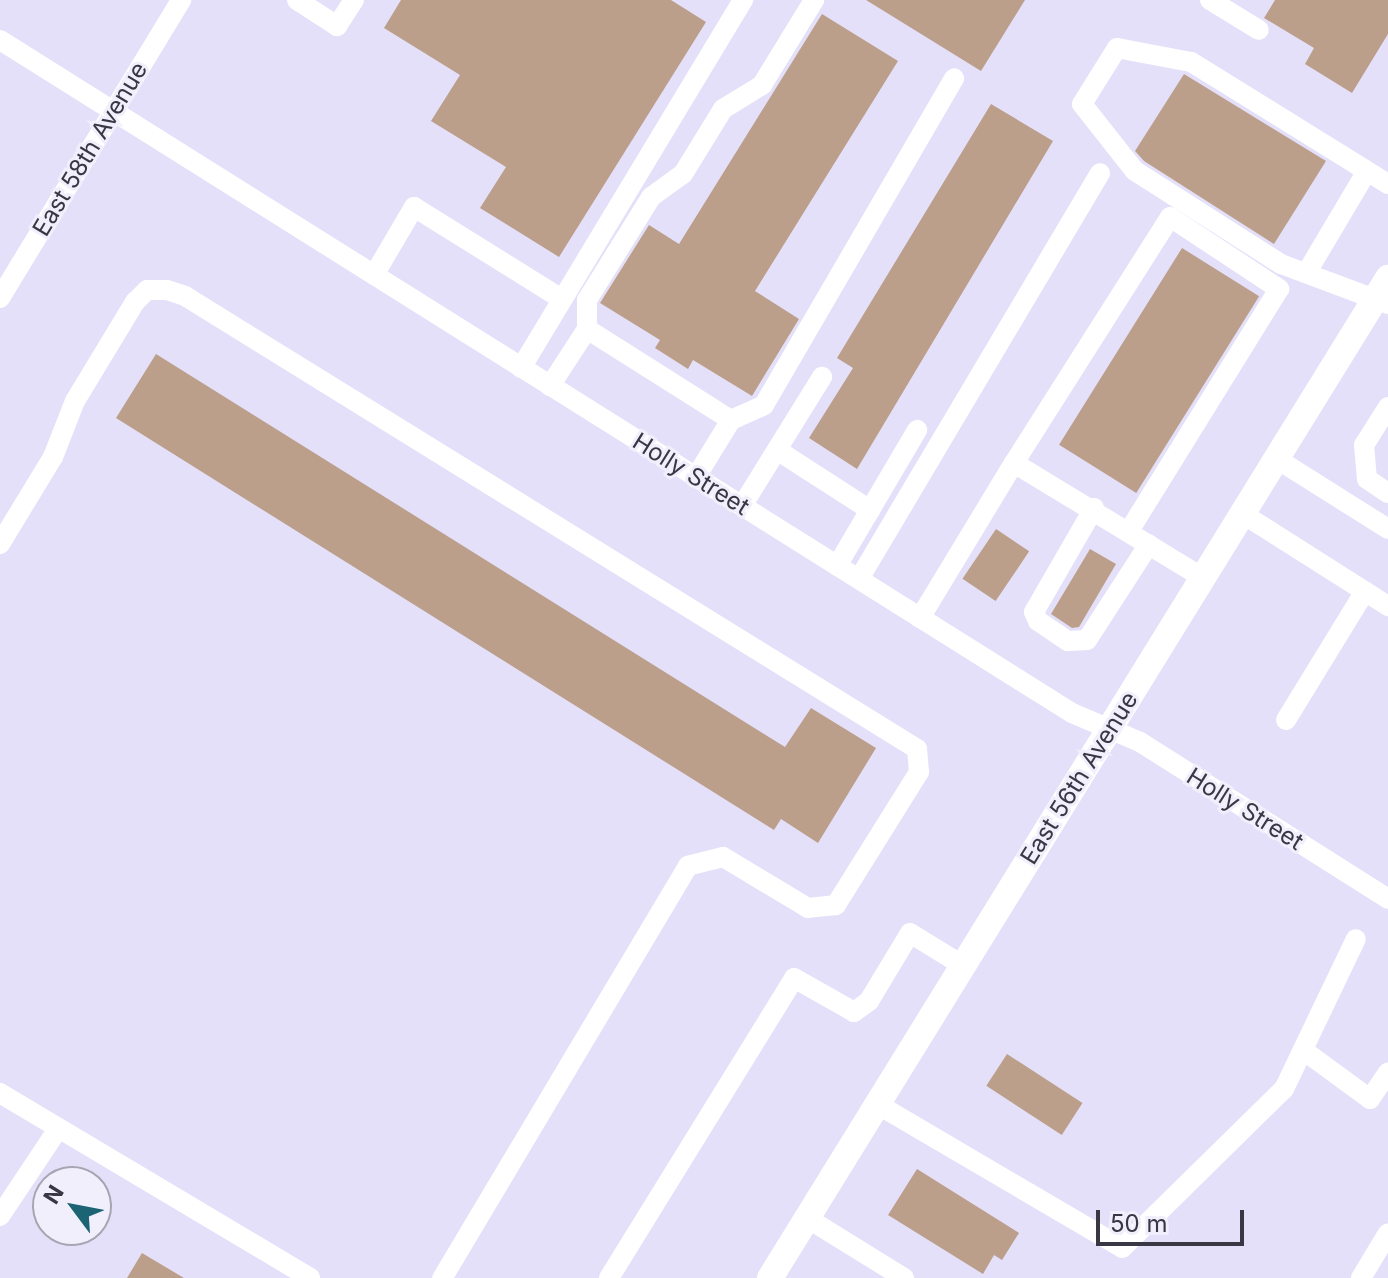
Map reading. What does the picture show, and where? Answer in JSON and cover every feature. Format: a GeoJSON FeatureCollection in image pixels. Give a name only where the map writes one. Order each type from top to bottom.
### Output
{"type":"FeatureCollection","features":[{"type":"Feature","properties":{"kind":"main road","name":"East 56th Avenue"},"geometry":{"type":"LineString","coordinates":[[770,1278],[1277,459],[1384,293]]}},
{"type":"Feature","properties":{"kind":"street","name":"East 58th Avenue"},"geometry":{"type":"LineString","coordinates":[[0,298],[181,0]]}},
{"type":"Feature","properties":{"kind":"street"},"geometry":{"type":"LineString","coordinates":[[297,0],[337,26],[354,0]]}},
{"type":"Feature","properties":{"kind":"street"},"geometry":{"type":"LineString","coordinates":[[521,368],[743,0]]}},
{"type":"Feature","properties":{"kind":"street"},"geometry":{"type":"LineString","coordinates":[[550,386],[587,329],[587,300],[651,197],[683,174],[723,109],[762,85],[814,0]]}},
{"type":"Feature","properties":{"kind":"street"},"geometry":{"type":"LineString","coordinates":[[1210,0],[1259,30]]}},
{"type":"Feature","properties":{"kind":"street","name":"Holly Street"},"geometry":{"type":"LineString","coordinates":[[0,40],[920,618],[1109,732],[1140,742],[1388,899]]}},
{"type":"Feature","properties":{"kind":"street"},"geometry":{"type":"LineString","coordinates":[[1384,293],[1281,264],[1135,171],[1082,104],[1117,48],[1191,62],[1388,184]]}},
{"type":"Feature","properties":{"kind":"street"},"geometry":{"type":"LineString","coordinates":[[696,477],[731,420],[764,405],[954,78]]}},
{"type":"Feature","properties":{"kind":"street"},"geometry":{"type":"LineString","coordinates":[[1307,272],[1367,171]]}},
{"type":"Feature","properties":{"kind":"street"},"geometry":{"type":"LineString","coordinates":[[859,579],[1100,173]]}},
{"type":"Feature","properties":{"kind":"street"},"geometry":{"type":"LineString","coordinates":[[374,275],[414,207],[562,299]]}},
{"type":"Feature","properties":{"kind":"street"},"geometry":{"type":"LineString","coordinates":[[920,618],[1170,217],[1279,289],[1129,531]]}},
{"type":"Feature","properties":{"kind":"street"},"geometry":{"type":"LineString","coordinates":[[0,544],[53,457],[75,401],[135,302],[147,290],[167,290],[185,296],[917,749],[919,772],[836,905],[808,908],[723,857],[688,866],[442,1278]]}},
{"type":"Feature","properties":{"kind":"street"},"geometry":{"type":"LineString","coordinates":[[587,329],[731,420]]}},
{"type":"Feature","properties":{"kind":"street"},"geometry":{"type":"LineString","coordinates":[[742,506],[822,377]]}},
{"type":"Feature","properties":{"kind":"street"},"geometry":{"type":"LineString","coordinates":[[1388,407],[1364,445],[1367,479],[1388,493]]}},
{"type":"Feature","properties":{"kind":"street"},"geometry":{"type":"LineString","coordinates":[[837,566],[917,430]]}},
{"type":"Feature","properties":{"kind":"street"},"geometry":{"type":"LineString","coordinates":[[777,450],[870,510]]}},
{"type":"Feature","properties":{"kind":"street"},"geometry":{"type":"LineString","coordinates":[[1277,459],[1388,529]]}},
{"type":"Feature","properties":{"kind":"street"},"geometry":{"type":"LineString","coordinates":[[1014,463],[1094,508],[1203,578]]}},
{"type":"Feature","properties":{"kind":"street"},"geometry":{"type":"LineString","coordinates":[[1094,508],[1036,603],[1038,621],[1048,628],[1068,641],[1087,640],[1149,544]]}},
{"type":"Feature","properties":{"kind":"street"},"geometry":{"type":"LineString","coordinates":[[1243,514],[1388,606]]}},
{"type":"Feature","properties":{"kind":"street"},"geometry":{"type":"LineString","coordinates":[[1286,720],[1365,591]]}},
{"type":"Feature","properties":{"kind":"street"},"geometry":{"type":"LineString","coordinates":[[609,1278],[794,978],[854,1012],[869,1001],[910,933],[962,965]]}},
{"type":"Feature","properties":{"kind":"street"},"geometry":{"type":"LineString","coordinates":[[877,1104],[1122,1248],[1284,1089],[1356,939]]}},
{"type":"Feature","properties":{"kind":"street"},"geometry":{"type":"LineString","coordinates":[[1303,1050],[1370,1099],[1388,1072]]}},
{"type":"Feature","properties":{"kind":"street"},"geometry":{"type":"LineString","coordinates":[[0,1093],[310,1278]]}},
{"type":"Feature","properties":{"kind":"street"},"geometry":{"type":"LineString","coordinates":[[0,1216],[58,1129]]}},
{"type":"Feature","properties":{"kind":"street"},"geometry":{"type":"LineString","coordinates":[[807,1218],[904,1278]]}},
{"type":"Feature","properties":{"kind":"street"},"geometry":{"type":"LineString","coordinates":[[1361,1278],[1388,1233]]}},
{"type":"Feature","properties":{"kind":"building"},"geometry":{"type":"Polygon","coordinates":[[[401,0],[671,0],[706,22],[559,257],[480,208],[506,167],[431,121],[460,75],[384,28],[401,0]]]}},
{"type":"Feature","properties":{"kind":"building"},"geometry":{"type":"Polygon","coordinates":[[[866,0],[1025,0],[981,71],[866,0]]]}},
{"type":"Feature","properties":{"kind":"building"},"geometry":{"type":"Polygon","coordinates":[[[1275,0],[1388,0],[1388,34],[1352,93],[1305,64],[1314,48],[1264,18],[1275,0]]]}},
{"type":"Feature","properties":{"kind":"building"},"geometry":{"type":"Polygon","coordinates":[[[822,14],[898,61],[755,291],[799,319],[752,396],[693,360],[688,369],[655,348],[660,340],[600,303],[649,225],[679,244],[822,14]]]}},
{"type":"Feature","properties":{"kind":"building"},"geometry":{"type":"Polygon","coordinates":[[[1184,74],[1326,161],[1274,244],[1144,161],[1135,151],[1184,74]]]}},
{"type":"Feature","properties":{"kind":"building"},"geometry":{"type":"Polygon","coordinates":[[[991,104],[1053,141],[857,469],[809,438],[853,368],[837,358],[991,104]]]}},
{"type":"Feature","properties":{"kind":"building"},"geometry":{"type":"Polygon","coordinates":[[[1182,248],[1259,296],[1136,493],[1059,445],[1182,248]]]}},
{"type":"Feature","properties":{"kind":"building"},"geometry":{"type":"Polygon","coordinates":[[[156,354],[785,747],[811,708],[876,748],[818,843],[781,819],[774,830],[116,418],[156,354]]]}},
{"type":"Feature","properties":{"kind":"building"},"geometry":{"type":"Polygon","coordinates":[[[996,529],[1029,551],[996,601],[962,579],[996,529]]]}},
{"type":"Feature","properties":{"kind":"building"},"geometry":{"type":"Polygon","coordinates":[[[1090,549],[1116,564],[1079,627],[1072,628],[1051,614],[1090,549]]]}},
{"type":"Feature","properties":{"kind":"building"},"geometry":{"type":"Polygon","coordinates":[[[1007,1054],[1082,1103],[1062,1135],[986,1086],[1007,1054]]]}},
{"type":"Feature","properties":{"kind":"building"},"geometry":{"type":"Polygon","coordinates":[[[917,1169],[1019,1233],[1002,1260],[994,1255],[983,1274],[888,1215],[917,1169]]]}},
{"type":"Feature","properties":{"kind":"building"},"geometry":{"type":"Polygon","coordinates":[[[142,1253],[184,1278],[127,1278],[142,1253]]]}}]}
